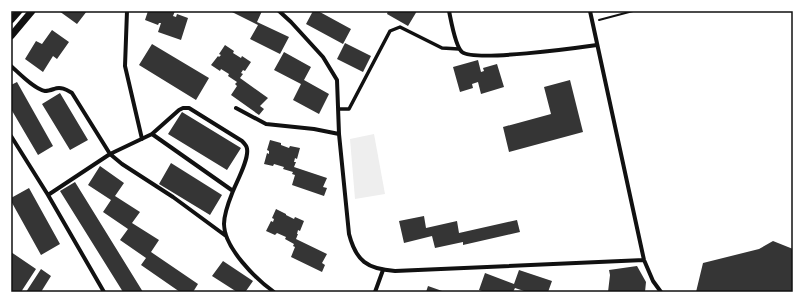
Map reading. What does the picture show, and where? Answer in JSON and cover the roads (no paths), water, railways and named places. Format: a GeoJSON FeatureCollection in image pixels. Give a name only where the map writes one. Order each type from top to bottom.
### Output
{"type":"FeatureCollection","features":[{"type":"Feature","properties":{"kind":"main road"},"geometry":{"type":"LineString","coordinates":[[11,20],[19,11]]}},
{"type":"Feature","properties":{"kind":"main road"},"geometry":{"type":"LineString","coordinates":[[11,36],[32,11]]}},
{"type":"Feature","properties":{"kind":"street"},"geometry":{"type":"LineString","coordinates":[[127,11],[124,66],[142,139]]}},
{"type":"Feature","properties":{"kind":"street"},"geometry":{"type":"LineString","coordinates":[[279,11],[292,22],[323,57],[337,80],[339,134],[349,234],[352,246],[357,255],[364,262],[374,268],[395,271],[644,260]]}},
{"type":"Feature","properties":{"kind":"street"},"geometry":{"type":"LineString","coordinates":[[449,11],[459,49],[467,54],[506,55],[597,45]]}},
{"type":"Feature","properties":{"kind":"street"},"geometry":{"type":"LineString","coordinates":[[590,11],[644,260],[653,281],[661,292]]}},
{"type":"Feature","properties":{"kind":"street"},"geometry":{"type":"LineString","coordinates":[[339,109],[349,109],[390,31],[400,27],[442,48],[459,49]]}},
{"type":"Feature","properties":{"kind":"street"},"geometry":{"type":"LineString","coordinates":[[11,66],[36,87],[49,91],[56,88],[63,88],[72,93],[110,154],[122,164],[173,197],[226,236]]}},
{"type":"Feature","properties":{"kind":"street"},"geometry":{"type":"LineString","coordinates":[[48,195],[110,154],[152,134],[179,110],[189,108],[242,141],[247,149],[247,157],[228,206],[224,224],[226,236],[250,272],[274,292]]}},
{"type":"Feature","properties":{"kind":"street"},"geometry":{"type":"LineString","coordinates":[[236,108],[266,124],[314,129],[339,134]]}},
{"type":"Feature","properties":{"kind":"street"},"geometry":{"type":"LineString","coordinates":[[152,134],[233,191]]}},
{"type":"Feature","properties":{"kind":"street"},"geometry":{"type":"LineString","coordinates":[[11,136],[48,195],[104,292]]}},
{"type":"Feature","properties":{"kind":"street"},"geometry":{"type":"LineString","coordinates":[[375,292],[383,270]]}}]}
